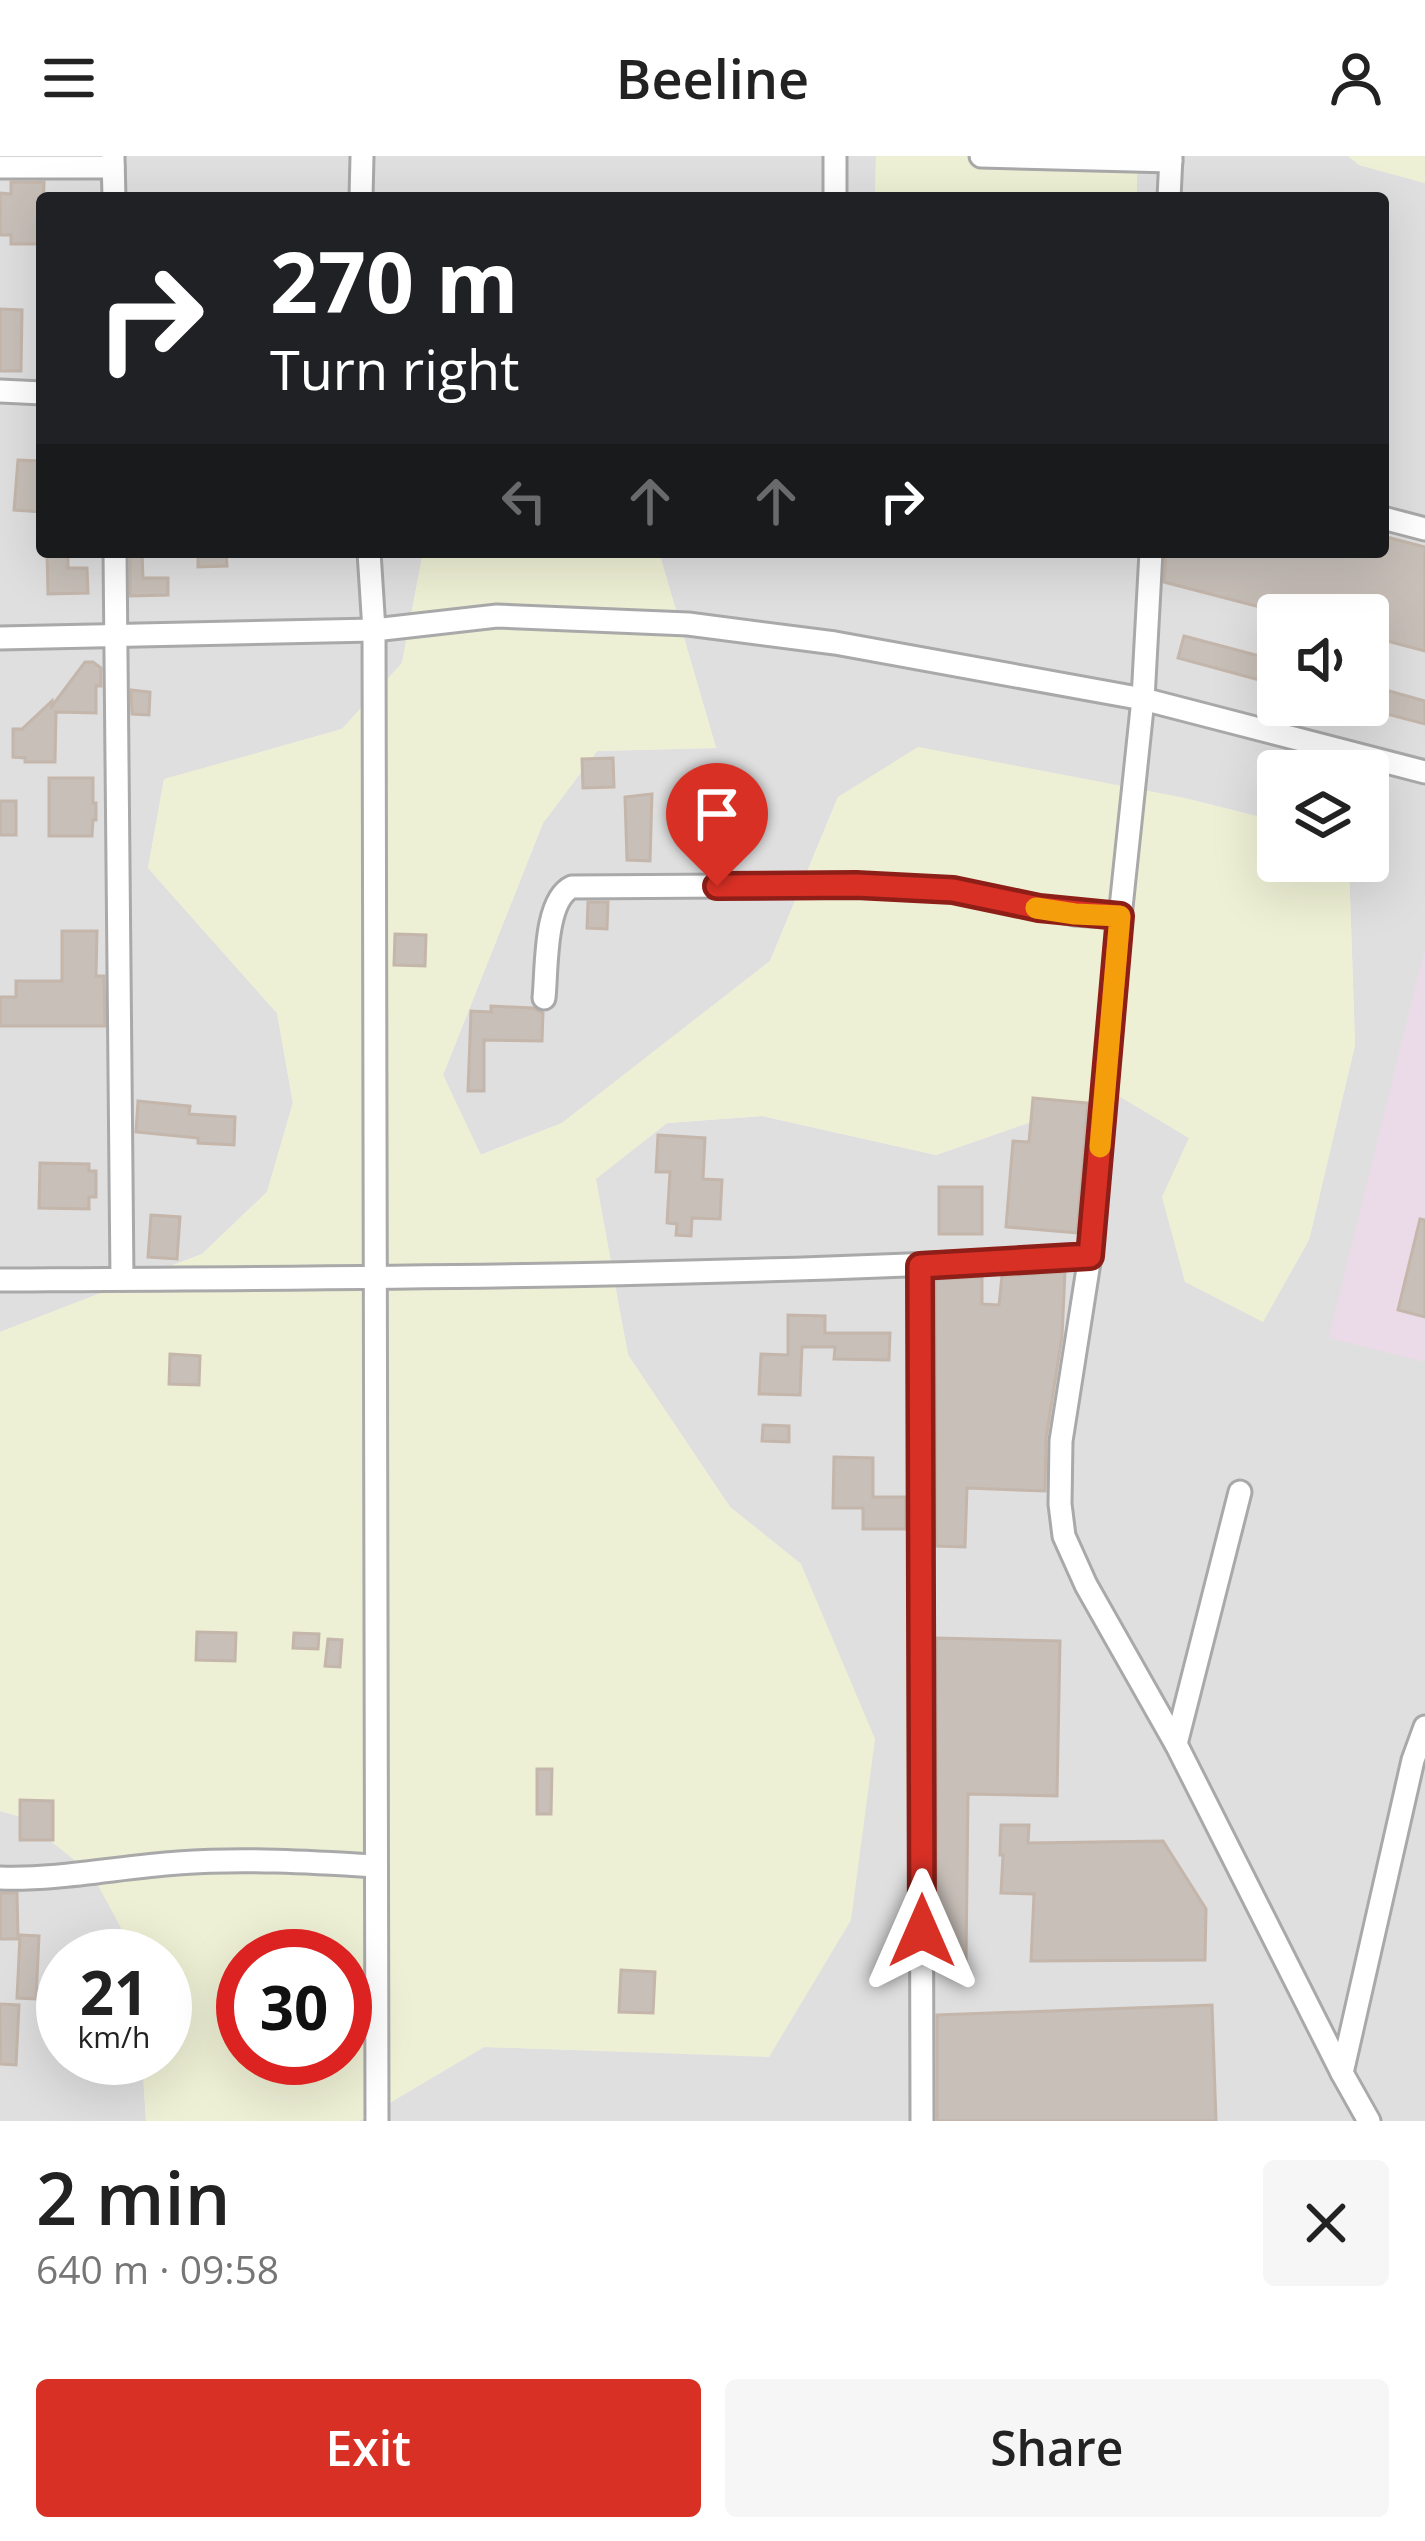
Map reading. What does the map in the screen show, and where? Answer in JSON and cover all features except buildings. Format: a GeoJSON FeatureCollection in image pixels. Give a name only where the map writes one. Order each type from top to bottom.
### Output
{"type":"FeatureCollection","features":[{"type":"Feature","properties":{"kind":"street"},"geometry":{"type":"LineString","coordinates":[[362,156],[362,192]]}},
{"type":"Feature","properties":{"kind":"street"},"geometry":{"type":"LineString","coordinates":[[835,156],[835,192]]}},
{"type":"Feature","properties":{"kind":"street"},"geometry":{"type":"LineString","coordinates":[[981,156],[1171,159],[1169,192]]}},
{"type":"Feature","properties":{"kind":"street"},"geometry":{"type":"LineString","coordinates":[[0,167],[113,161],[114,192]]}},
{"type":"Feature","properties":{"kind":"street"},"geometry":{"type":"LineString","coordinates":[[0,391],[36,393]]}},
{"type":"Feature","properties":{"kind":"street"},"geometry":{"type":"LineString","coordinates":[[1389,520],[1425,529]]}},
{"type":"Feature","properties":{"kind":"street"},"geometry":{"type":"LineString","coordinates":[[115,558],[122,1279]]}},
{"type":"Feature","properties":{"kind":"street"},"geometry":{"type":"LineString","coordinates":[[369,558],[374,630],[377,2121]]}},
{"type":"Feature","properties":{"kind":"street"},"geometry":{"type":"LineString","coordinates":[[1151,558],[1143,699],[1090,1256],[1061,1441],[1064,1536],[1369,2121]]}},
{"type":"Feature","properties":{"kind":"street"},"geometry":{"type":"LineString","coordinates":[[0,656],[8,638],[374,630],[497,616],[688,624],[835,643],[1143,699],[1425,772]]}},
{"type":"Feature","properties":{"kind":"street"},"geometry":{"type":"LineString","coordinates":[[544,998],[553,907],[561,892],[572,887],[856,885],[953,890],[1075,914],[1120,916]]}},
{"type":"Feature","properties":{"kind":"street"},"geometry":{"type":"LineString","coordinates":[[0,1280],[374,1278],[920,1266],[1090,1256]]}},
{"type":"Feature","properties":{"kind":"street"},"geometry":{"type":"LineString","coordinates":[[920,1266],[922,2121]]}},
{"type":"Feature","properties":{"kind":"street"},"geometry":{"type":"LineString","coordinates":[[1176,1744],[1240,1492]]}},
{"type":"Feature","properties":{"kind":"street"},"geometry":{"type":"LineString","coordinates":[[1342,2073],[1412,1760],[1425,1727]]}},
{"type":"Feature","properties":{"kind":"street"},"geometry":{"type":"LineString","coordinates":[[0,1878],[32,1879],[181,1862],[289,1860],[376,1866]]}},
{"type":"Feature","properties":{"kind":"shaded area"},"geometry":{"type":"Polygon","coordinates":[[[0,156],[876,156],[875,192],[36,192],[36,558],[422,558],[402,663],[342,729],[164,780],[148,868],[277,1013],[293,1103],[267,1192],[202,1254],[0,1332],[0,156]]]}},
{"type":"Feature","properties":{"kind":"shaded area"},"geometry":{"type":"Polygon","coordinates":[[[1137,156],[1348,156],[1359,165],[1425,183],[1425,2121],[359,2121],[484,2047],[769,2056],[801,1564],[730,1507],[628,1355],[595,1179],[667,1123],[762,1116],[936,1155],[1114,1093],[1189,1138],[1163,1197],[1309,1240],[1355,1045],[1350,882],[1389,882],[1389,750],[1257,750],[1257,816],[1180,797],[838,797],[770,961],[562,1123],[480,1155],[443,1075],[543,823],[597,751],[716,748],[661,558],[1389,558],[1389,192],[1137,192],[1137,156]]]}},
{"type":"Feature","properties":{"kind":"shaded area"},"geometry":{"type":"Polygon","coordinates":[[[1425,948],[1425,1362],[1329,1338],[1425,948]]]}},
{"type":"Feature","properties":{"kind":"shaded area"},"geometry":{"type":"Polygon","coordinates":[[[0,1811],[21,1817],[92,1874],[123,1929],[36,1929],[36,2085],[144,2085],[146,2121],[0,2121],[0,1811]]]}},
{"type":"Feature","properties":{"kind":"green space"},"geometry":{"type":"Polygon","coordinates":[[[876,156],[1137,156],[1137,192],[875,192],[876,156]]]}},
{"type":"Feature","properties":{"kind":"green space"},"geometry":{"type":"Polygon","coordinates":[[[1348,156],[1425,156],[1425,183],[1359,165],[1348,156]]]}},
{"type":"Feature","properties":{"kind":"green space"},"geometry":{"type":"Polygon","coordinates":[[[422,558],[661,558],[716,748],[597,751],[543,823],[443,1075],[481,1155],[562,1123],[770,961],[838,797],[918,747],[1257,816],[1257,882],[1350,882],[1355,1045],[1309,1240],[1263,1322],[1185,1282],[1162,1197],[1189,1138],[1114,1093],[936,1155],[762,1116],[667,1123],[596,1179],[628,1355],[730,1507],[801,1564],[875,1739],[851,1920],[769,2057],[484,2047],[359,2121],[146,2121],[144,2085],[192,2085],[192,1929],[122,1929],[92,1874],[21,1817],[0,1811],[0,1332],[202,1254],[267,1192],[293,1103],[277,1013],[148,868],[164,779],[342,729],[402,663],[422,558]]]}},
{"type":"Feature","properties":{"kind":"slow traffic"},"geometry":{"type":"LineString","coordinates":[[1036,908],[1120,916],[1100,1147]]}},
{"type":"Feature","properties":{"kind":"route"},"geometry":{"type":"LineString","coordinates":[[717,886],[953,890],[1075,914],[1120,916],[1090,1256],[920,1266],[922,1931]]}}]}
